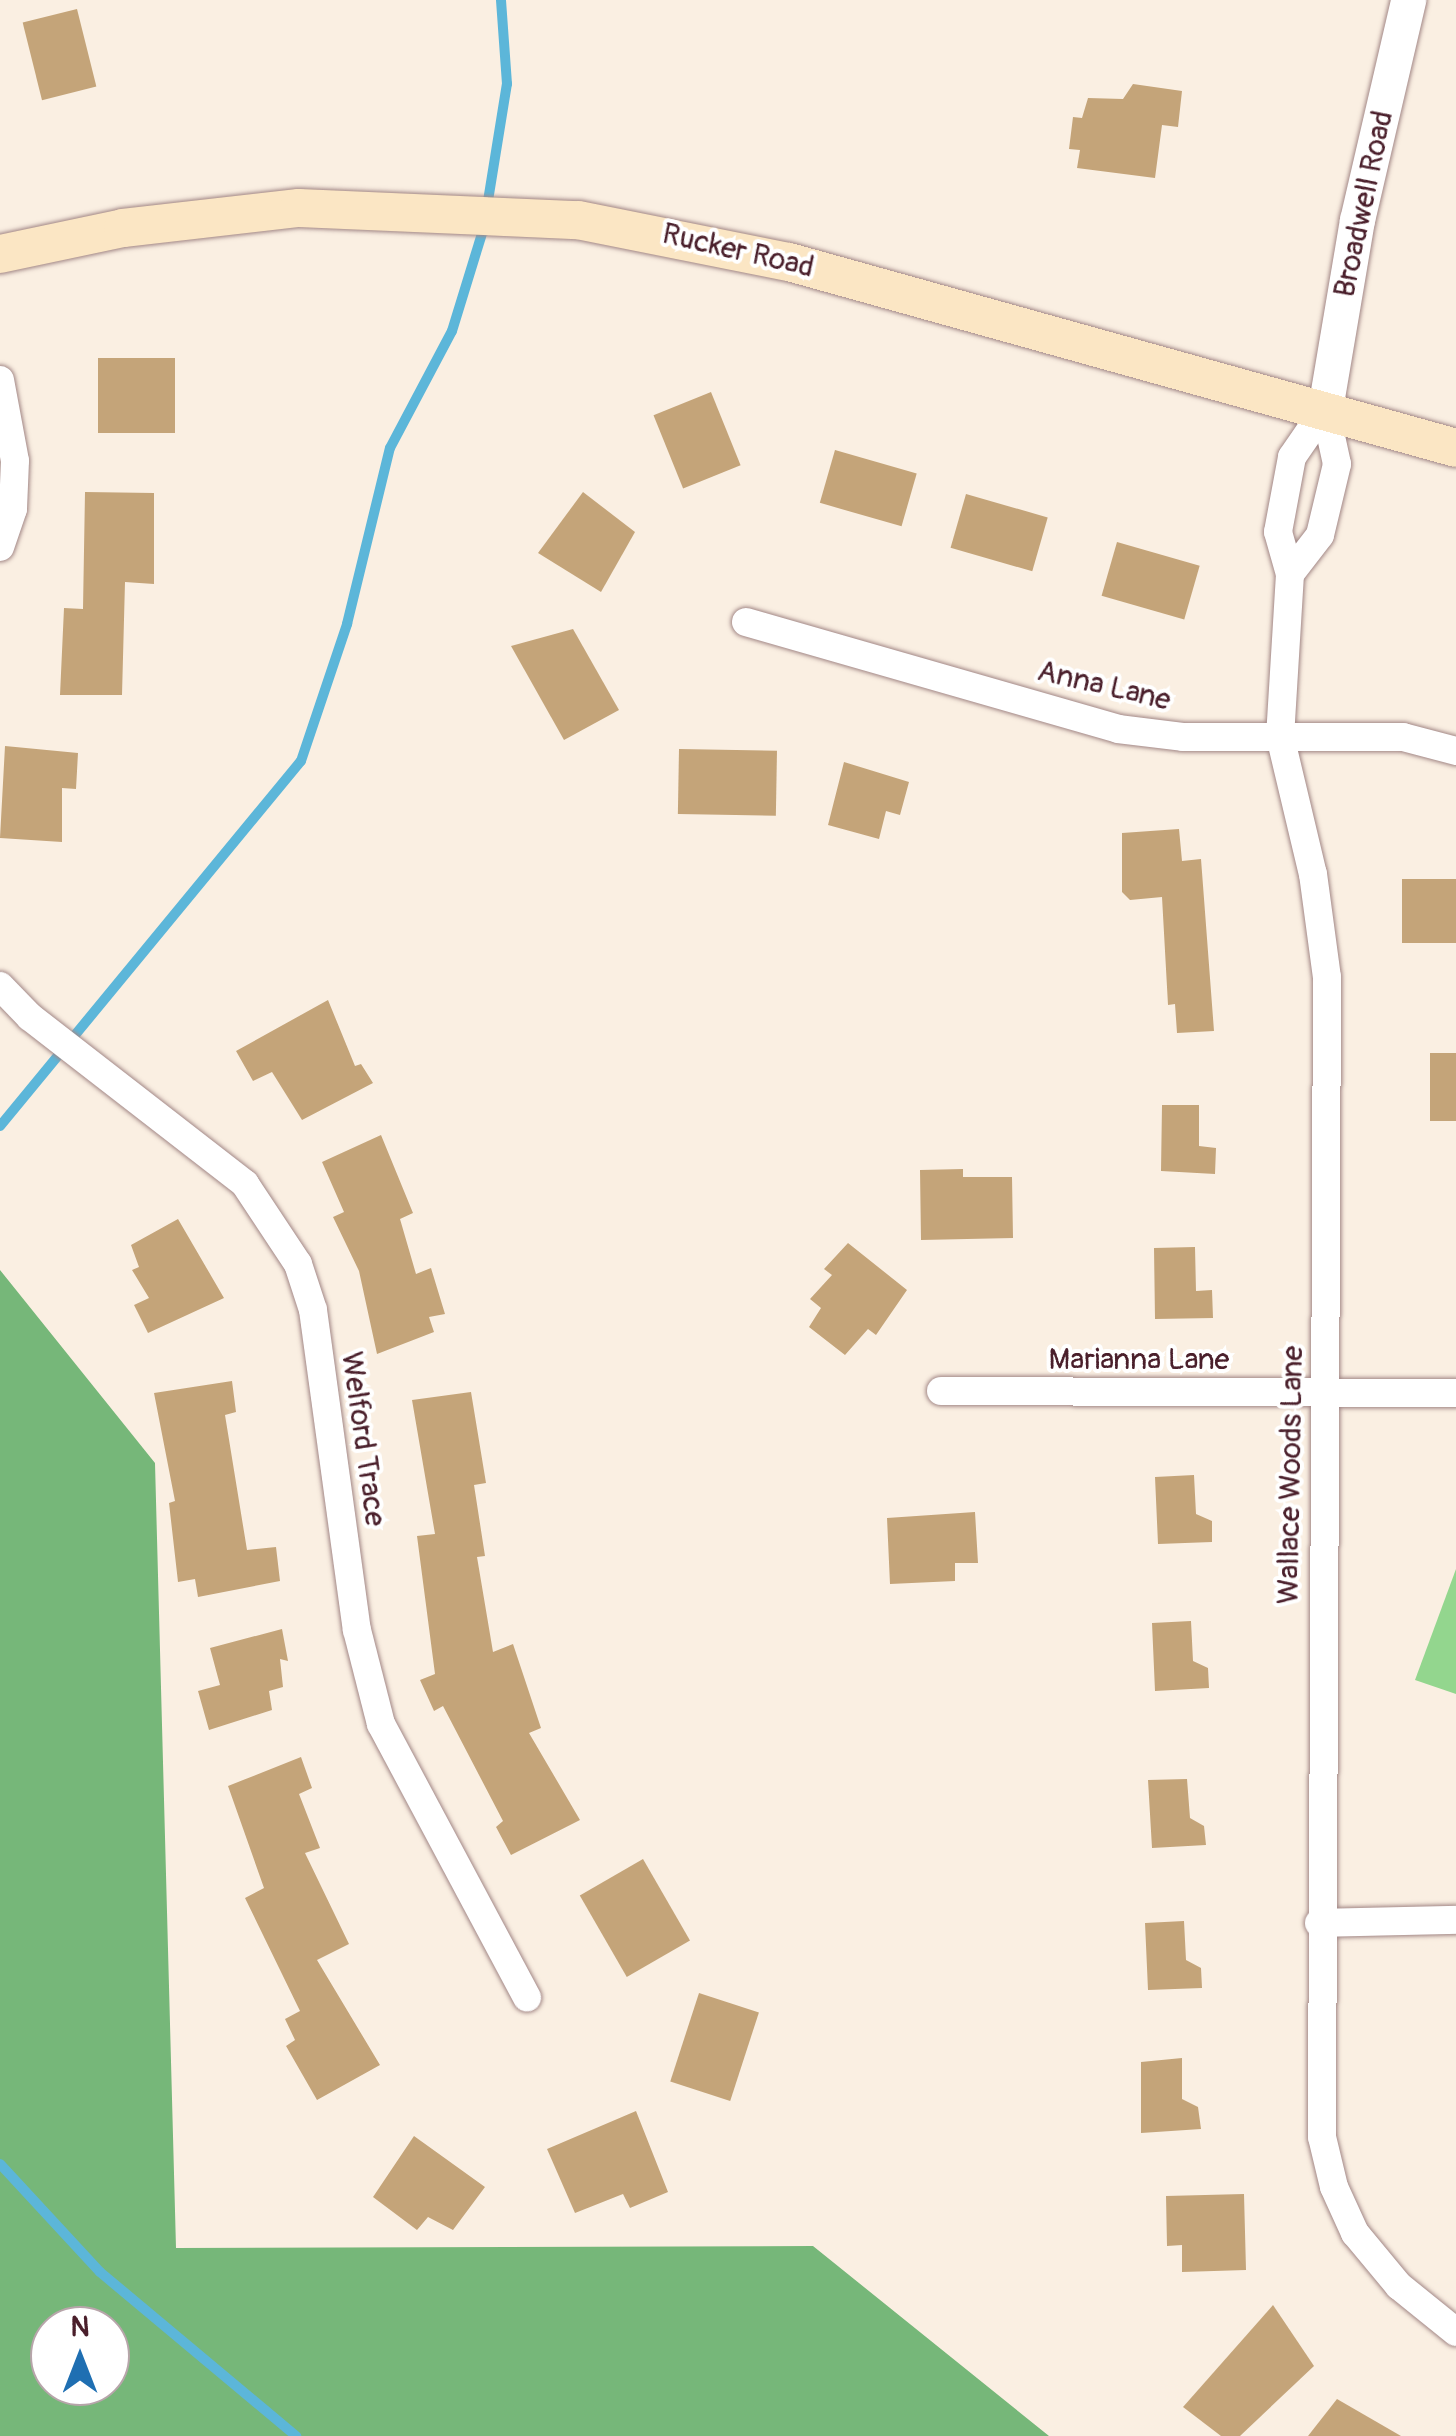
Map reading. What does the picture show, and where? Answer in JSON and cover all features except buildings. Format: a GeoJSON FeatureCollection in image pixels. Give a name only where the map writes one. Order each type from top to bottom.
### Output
{"type":"FeatureCollection","features":[{"type":"Feature","properties":{"kind":"main road","name":"Rucker Road"},"geometry":{"type":"LineString","coordinates":[[0,254],[122,228],[299,208],[578,220],[789,262],[1456,448]]}},
{"type":"Feature","properties":{"kind":"street","name":"Broadwell Road"},"geometry":{"type":"LineString","coordinates":[[1325,409],[1357,220],[1408,0]]}},
{"type":"Feature","properties":{"kind":"street"},"geometry":{"type":"LineString","coordinates":[[0,380],[15,461],[14,509],[0,548]]}},
{"type":"Feature","properties":{"kind":"street"},"geometry":{"type":"LineString","coordinates":[[1290,574],[1320,535],[1337,464],[1325,409]]}},
{"type":"Feature","properties":{"kind":"street","name":"Wallace Woods Lane"},"geometry":{"type":"LineString","coordinates":[[1325,409],[1292,457],[1278,532],[1290,574],[1280,736],[1314,874],[1327,978],[1319,1923],[1322,2137],[1334,2187],[1356,2234],[1388,2273],[1456,2332]]}},
{"type":"Feature","properties":{"kind":"street","name":"Anna Lane"},"geometry":{"type":"LineString","coordinates":[[746,622],[1118,729],[1403,737],[1456,750]]}},
{"type":"Feature","properties":{"kind":"street","name":"Welford Trace"},"geometry":{"type":"LineString","coordinates":[[0,986],[30,1017],[245,1184],[298,1264],[313,1310],[357,1630],[380,1724],[527,1998]]}},
{"type":"Feature","properties":{"kind":"street","name":"Marianna Lane"},"geometry":{"type":"LineString","coordinates":[[941,1391],[1456,1394]]}},
{"type":"Feature","properties":{"kind":"street"},"geometry":{"type":"LineString","coordinates":[[1319,1923],[1456,1920]]}},
{"type":"Feature","properties":{"kind":"green space"},"geometry":{"type":"Polygon","coordinates":[[[0,1270],[155,1463],[176,2248],[813,2246],[1049,2436],[0,2436],[0,1270]]]}},
{"type":"Feature","properties":{"kind":"green space"},"geometry":{"type":"Polygon","coordinates":[[[1456,1569],[1456,1694],[1415,1680],[1456,1569]]]}},
{"type":"Feature","properties":{"kind":"waterway"},"geometry":{"type":"LineString","coordinates":[[487,207],[507,84],[501,0]]}},
{"type":"Feature","properties":{"kind":"waterway"},"geometry":{"type":"LineString","coordinates":[[0,1126],[301,761],[347,624],[390,448],[452,331],[485,224]]}},
{"type":"Feature","properties":{"kind":"waterway"},"geometry":{"type":"LineString","coordinates":[[0,2164],[100,2272],[296,2436]]}}]}
